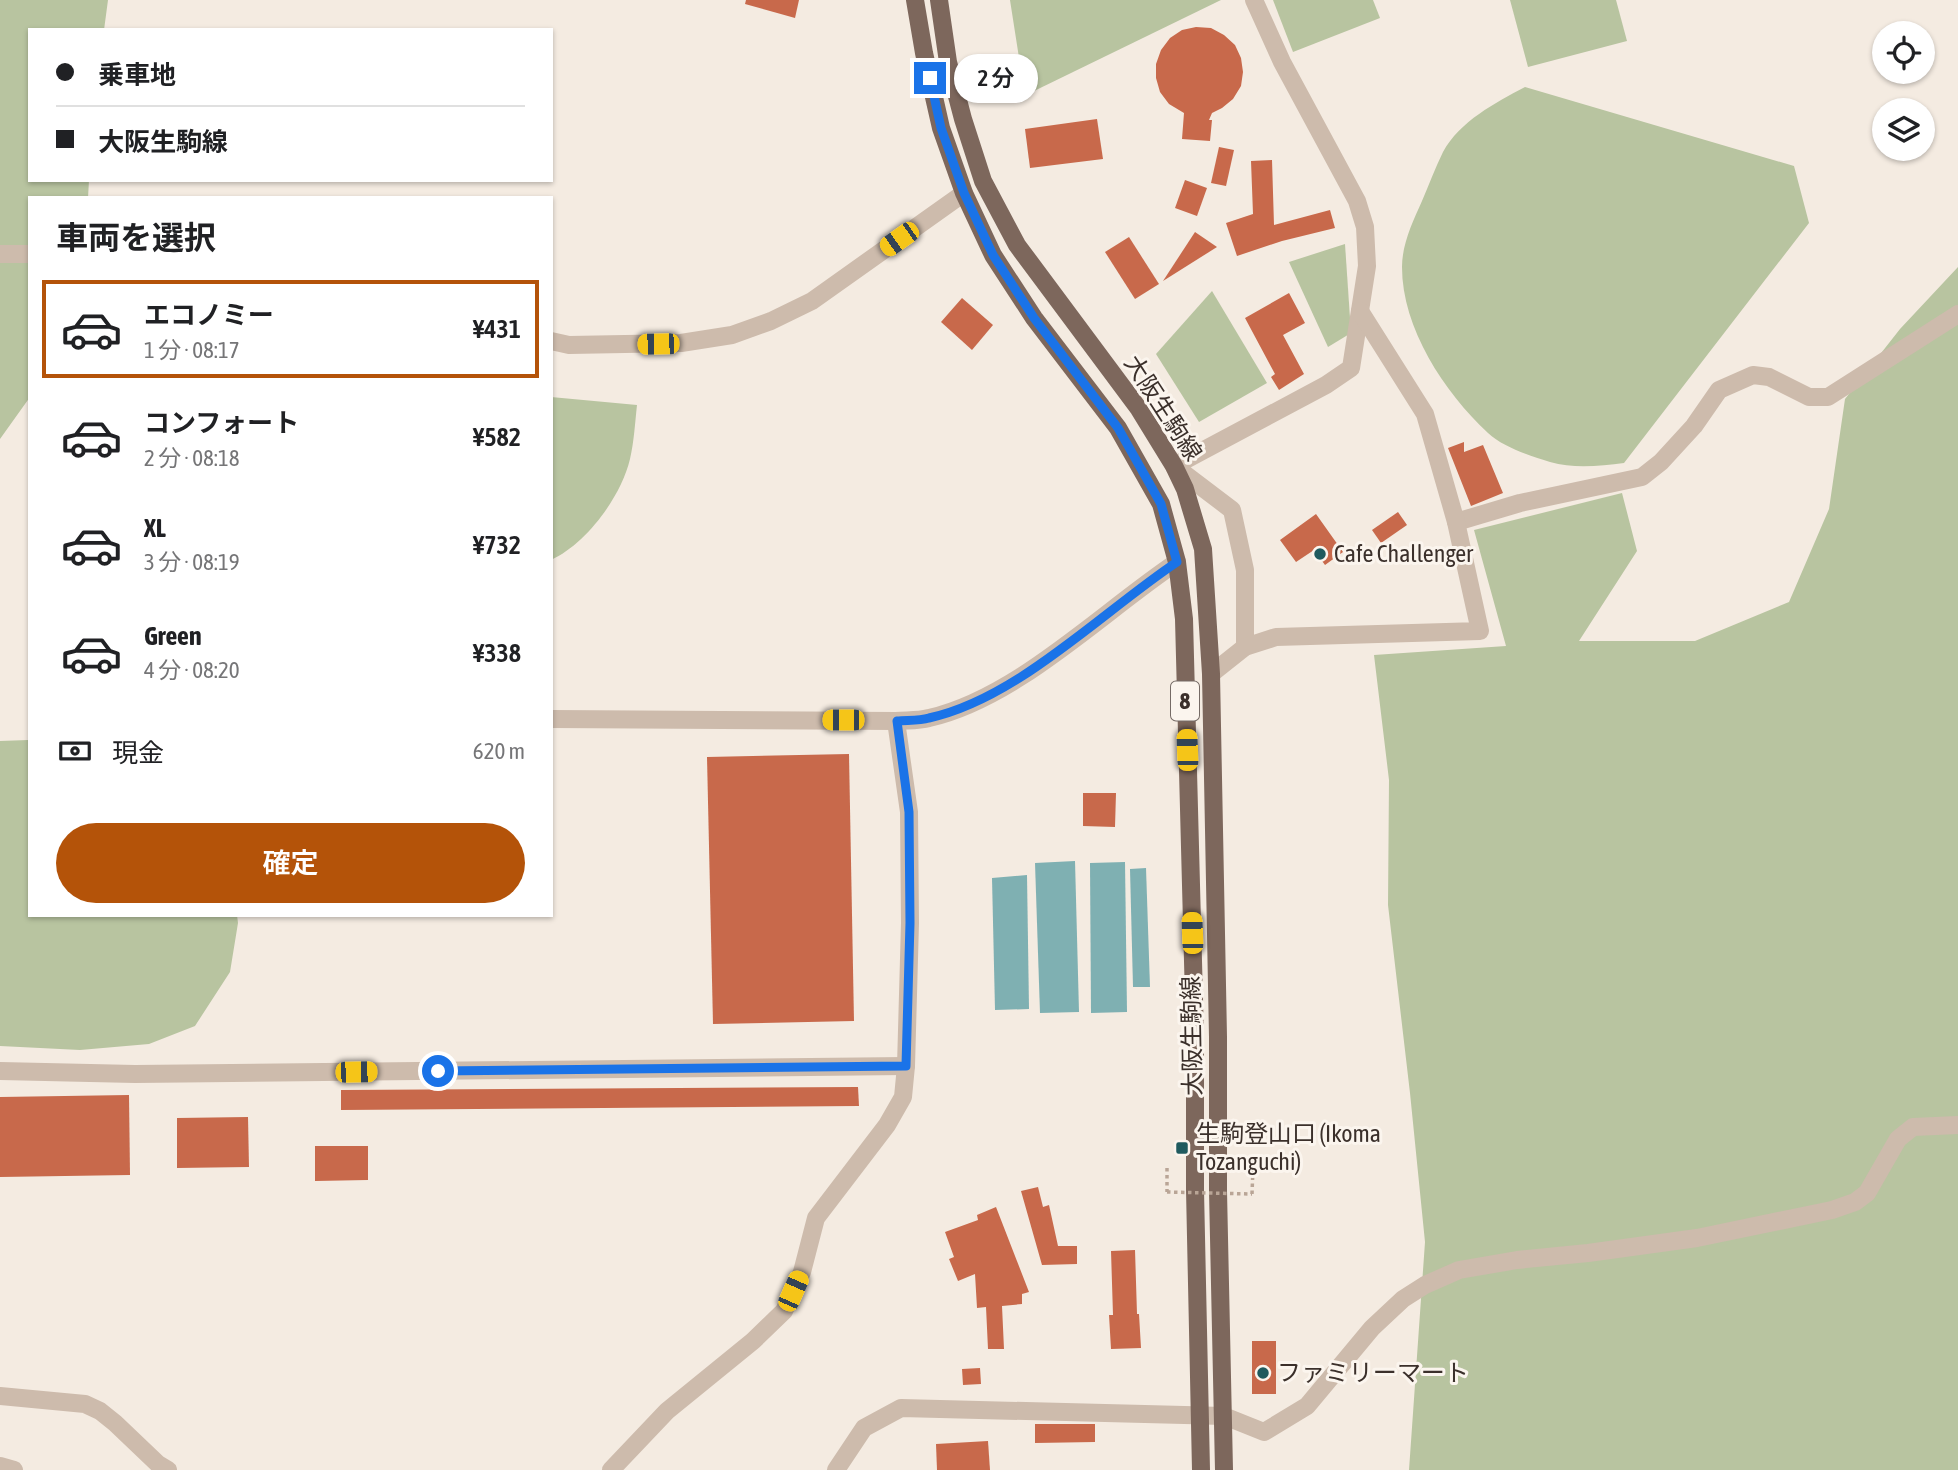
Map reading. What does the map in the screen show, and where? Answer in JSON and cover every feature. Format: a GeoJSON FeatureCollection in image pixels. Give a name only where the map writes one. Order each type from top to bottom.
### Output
{"type":"FeatureCollection","features":[{"type":"Feature","properties":{"kind":"main road","name":"大阪生駒線"},"geometry":{"type":"LineString","coordinates":[[915,0],[941,128],[964,193],[993,255],[1034,318],[1118,428],[1161,504],[1177,562],[1184,619],[1195,1037],[1200,1470]]}},
{"type":"Feature","properties":{"kind":"main road","name":"大阪生駒線"},"geometry":{"type":"LineString","coordinates":[[939,0],[948,62],[984,181],[1017,245],[1139,409],[1174,466],[1185,489],[1203,549],[1211,674],[1224,1470]]}},
{"type":"Feature","properties":{"kind":"street"},"geometry":{"type":"LineString","coordinates":[[1245,647],[1245,570],[1231,510],[1174,466],[1326,385],[1352,368],[1367,266],[1365,227],[1357,201],[1282,62],[1254,0]]}},
{"type":"Feature","properties":{"kind":"street"},"geometry":{"type":"LineString","coordinates":[[553,341],[569,345],[681,343],[732,335],[771,321],[812,301],[964,193]]}},
{"type":"Feature","properties":{"kind":"street"},"geometry":{"type":"LineString","coordinates":[[0,254],[28,254]]}},
{"type":"Feature","properties":{"kind":"street"},"geometry":{"type":"LineString","coordinates":[[1211,674],[1245,647],[1276,637],[1480,631],[1456,522],[1424,414],[1360,311]]}},
{"type":"Feature","properties":{"kind":"street"},"geometry":{"type":"LineString","coordinates":[[1456,522],[1520,503],[1642,477],[1661,462],[1694,426],[1719,390],[1753,375],[1769,377],[1810,397],[1828,397],[1958,314]]}},
{"type":"Feature","properties":{"kind":"street"},"geometry":{"type":"LineString","coordinates":[[553,719],[928,719],[968,705],[1013,683],[1177,562]]}},
{"type":"Feature","properties":{"kind":"street"},"geometry":{"type":"LineString","coordinates":[[611,1470],[667,1411],[753,1341],[784,1311],[802,1272],[816,1218],[887,1125],[903,1097],[910,923],[909,812],[897,721]]}},
{"type":"Feature","properties":{"kind":"street"},"geometry":{"type":"LineString","coordinates":[[0,1071],[135,1074],[906,1066]]}},
{"type":"Feature","properties":{"kind":"street"},"geometry":{"type":"LineString","coordinates":[[836,1470],[864,1428],[901,1408],[1224,1416],[1264,1432],[1307,1406],[1372,1328],[1402,1299],[1424,1285],[1459,1270],[1517,1259],[1588,1253],[1697,1238],[1832,1210],[1855,1202],[1867,1193],[1898,1139],[1913,1127],[1958,1125]]}},
{"type":"Feature","properties":{"kind":"street"},"geometry":{"type":"LineString","coordinates":[[0,1396],[85,1404],[107,1417],[168,1470]]}},
{"type":"Feature","properties":{"kind":"street"},"geometry":{"type":"LineString","coordinates":[[0,1466],[14,1470]]}},
{"type":"Feature","properties":{"kind":"path"},"geometry":{"type":"LineString","coordinates":[[1167,1168],[1167,1192],[1252,1194],[1253,1168]]}},
{"type":"Feature","properties":{"kind":"green space"},"geometry":{"type":"Polygon","coordinates":[[[0,0],[108,0],[104,28],[28,28],[28,182],[89,182],[88,196],[28,196],[28,400],[0,439],[0,0]]]}},
{"type":"Feature","properties":{"kind":"green space"},"geometry":{"type":"Polygon","coordinates":[[[1010,0],[1221,0],[1032,92],[1022,77],[1010,0]]]}},
{"type":"Feature","properties":{"kind":"green space"},"geometry":{"type":"Polygon","coordinates":[[[1273,0],[1373,0],[1380,18],[1293,52],[1273,0]]]}},
{"type":"Feature","properties":{"kind":"green space"},"geometry":{"type":"Polygon","coordinates":[[[1510,0],[1616,0],[1627,41],[1528,67],[1510,0]]]}},
{"type":"Feature","properties":{"kind":"green space"},"geometry":{"type":"Polygon","coordinates":[[[1525,87],[1794,166],[1809,223],[1624,463],[1568,466],[1542,460],[1501,443],[1472,417],[1441,379],[1428,358],[1409,313],[1402,267],[1404,250],[1443,152],[1469,122],[1490,106],[1525,87]]]}},
{"type":"Feature","properties":{"kind":"green space"},"geometry":{"type":"Polygon","coordinates":[[[1345,244],[1351,333],[1328,347],[1289,262],[1345,244]]]}},
{"type":"Feature","properties":{"kind":"green space"},"geometry":{"type":"Polygon","coordinates":[[[1958,267],[1958,1470],[1409,1470],[1425,1242],[1388,905],[1389,780],[1374,655],[1506,646],[1474,530],[1622,493],[1637,551],[1579,641],[1695,641],[1789,602],[1829,509],[1845,399],[1900,329],[1958,267]]]}},
{"type":"Feature","properties":{"kind":"green space"},"geometry":{"type":"Polygon","coordinates":[[[1212,291],[1267,383],[1199,422],[1156,354],[1212,291]]]}},
{"type":"Feature","properties":{"kind":"green space"},"geometry":{"type":"Polygon","coordinates":[[[553,397],[637,405],[630,459],[619,489],[589,531],[553,559],[553,397]]]}},
{"type":"Feature","properties":{"kind":"green space"},"geometry":{"type":"Polygon","coordinates":[[[28,740],[28,917],[237,917],[230,972],[195,1026],[149,1044],[80,1050],[0,1046],[0,741],[28,740]]]}},
{"type":"Feature","properties":{"kind":"water"},"geometry":{"type":"Polygon","coordinates":[[[1075,861],[1079,1012],[1040,1013],[1035,863],[1075,861]]]}},
{"type":"Feature","properties":{"kind":"water"},"geometry":{"type":"Polygon","coordinates":[[[1125,862],[1127,1012],[1091,1013],[1090,863],[1125,862]]]}},
{"type":"Feature","properties":{"kind":"water"},"geometry":{"type":"Polygon","coordinates":[[[1146,868],[1150,987],[1133,987],[1130,869],[1146,868]]]}},
{"type":"Feature","properties":{"kind":"water"},"geometry":{"type":"Polygon","coordinates":[[[1027,875],[1029,1009],[995,1010],[992,878],[1027,875]]]}},
{"type":"Feature","properties":{"kind":"building"},"geometry":{"type":"Polygon","coordinates":[[[746,0],[799,0],[795,18],[745,4],[746,0]]]}},
{"type":"Feature","properties":{"kind":"building"},"geometry":{"type":"Polygon","coordinates":[[[1211,28],[1235,45],[1243,72],[1241,86],[1233,99],[1212,113],[1209,120],[1212,120],[1210,141],[1182,139],[1184,113],[1169,104],[1160,92],[1156,78],[1156,64],[1161,50],[1170,38],[1182,30],[1211,28]]]}},
{"type":"Feature","properties":{"kind":"building"},"geometry":{"type":"Polygon","coordinates":[[[1097,119],[1103,159],[1030,168],[1025,129],[1097,119]]]}},
{"type":"Feature","properties":{"kind":"building"},"geometry":{"type":"Polygon","coordinates":[[[1219,147],[1234,150],[1226,186],[1211,183],[1219,147]]]}},
{"type":"Feature","properties":{"kind":"building"},"geometry":{"type":"Polygon","coordinates":[[[1272,160],[1274,225],[1330,210],[1335,228],[1237,256],[1226,223],[1253,214],[1251,161],[1272,160]]]}},
{"type":"Feature","properties":{"kind":"building"},"geometry":{"type":"Polygon","coordinates":[[[1185,180],[1207,188],[1197,216],[1175,208],[1185,180]]]}},
{"type":"Feature","properties":{"kind":"building"},"geometry":{"type":"Polygon","coordinates":[[[1195,232],[1217,247],[1163,281],[1195,232]]]}},
{"type":"Feature","properties":{"kind":"building"},"geometry":{"type":"Polygon","coordinates":[[[1129,237],[1159,284],[1135,299],[1105,252],[1129,237]]]}},
{"type":"Feature","properties":{"kind":"building"},"geometry":{"type":"Polygon","coordinates":[[[1289,293],[1305,323],[1283,335],[1304,374],[1279,390],[1271,377],[1275,374],[1245,318],[1289,293]]]}},
{"type":"Feature","properties":{"kind":"building"},"geometry":{"type":"Polygon","coordinates":[[[962,298],[993,325],[972,350],[941,322],[962,298]]]}},
{"type":"Feature","properties":{"kind":"building"},"geometry":{"type":"Polygon","coordinates":[[[1464,442],[1464,452],[1483,445],[1503,493],[1471,506],[1448,448],[1464,442]]]}},
{"type":"Feature","properties":{"kind":"building"},"geometry":{"type":"Polygon","coordinates":[[[1398,512],[1407,525],[1381,543],[1372,530],[1398,512]]]}},
{"type":"Feature","properties":{"kind":"building"},"geometry":{"type":"Polygon","coordinates":[[[1316,514],[1343,552],[1325,565],[1314,550],[1296,562],[1280,540],[1316,514]]]}},
{"type":"Feature","properties":{"kind":"building"},"geometry":{"type":"Polygon","coordinates":[[[849,754],[854,1021],[713,1024],[707,757],[849,754]]]}},
{"type":"Feature","properties":{"kind":"building"},"geometry":{"type":"Polygon","coordinates":[[[1083,793],[1116,793],[1115,827],[1083,826],[1083,793]]]}},
{"type":"Feature","properties":{"kind":"building"},"geometry":{"type":"Polygon","coordinates":[[[858,1087],[859,1106],[341,1110],[341,1090],[858,1087]]]}},
{"type":"Feature","properties":{"kind":"building"},"geometry":{"type":"Polygon","coordinates":[[[129,1095],[130,1175],[0,1177],[0,1097],[129,1095]]]}},
{"type":"Feature","properties":{"kind":"building"},"geometry":{"type":"Polygon","coordinates":[[[248,1117],[249,1167],[177,1168],[177,1118],[248,1117]]]}},
{"type":"Feature","properties":{"kind":"building"},"geometry":{"type":"Polygon","coordinates":[[[315,1146],[368,1146],[368,1180],[315,1181],[315,1146]]]}},
{"type":"Feature","properties":{"kind":"building"},"geometry":{"type":"Polygon","coordinates":[[[1038,1187],[1043,1207],[1049,1205],[1058,1246],[1077,1246],[1077,1264],[1042,1265],[1021,1191],[1038,1187]]]}},
{"type":"Feature","properties":{"kind":"building"},"geometry":{"type":"Polygon","coordinates":[[[996,1207],[1029,1292],[1022,1294],[1022,1304],[1002,1306],[1004,1349],[988,1349],[986,1307],[977,1308],[975,1274],[958,1281],[949,1259],[954,1257],[945,1232],[978,1220],[977,1215],[996,1207]]]}},
{"type":"Feature","properties":{"kind":"building"},"geometry":{"type":"Polygon","coordinates":[[[1135,1250],[1141,1348],[1111,1349],[1111,1251],[1135,1250]]]}},
{"type":"Feature","properties":{"kind":"building"},"geometry":{"type":"Polygon","coordinates":[[[1252,1341],[1276,1341],[1276,1394],[1252,1394],[1252,1341]]]}},
{"type":"Feature","properties":{"kind":"building"},"geometry":{"type":"Polygon","coordinates":[[[980,1368],[981,1384],[963,1385],[962,1369],[980,1368]]]}},
{"type":"Feature","properties":{"kind":"building"},"geometry":{"type":"Polygon","coordinates":[[[1035,1424],[1095,1424],[1095,1442],[1035,1443],[1035,1424]]]}},
{"type":"Feature","properties":{"kind":"building"},"geometry":{"type":"Polygon","coordinates":[[[988,1441],[990,1470],[937,1470],[936,1444],[988,1441]]]}},
{"type":"Feature","properties":{"kind":"place","name":"Cafe Challenger"},"geometry":{"type":"Point","coordinates":[1320,554]}},
{"type":"Feature","properties":{"kind":"place","name":"生駒登山口 (Ikoma Tozanguchi)"},"geometry":{"type":"Point","coordinates":[1182,1148]}},
{"type":"Feature","properties":{"kind":"place","name":"ファミリーマート"},"geometry":{"type":"Point","coordinates":[1263,1373]}},
{"type":"Feature","properties":{"kind":"route"},"geometry":{"type":"LineString","coordinates":[[438,1071],[906,1066],[910,923],[909,812],[897,721],[928,719],[968,705],[1013,683],[1177,562],[1161,504],[1118,428],[1034,318],[993,255],[964,193],[941,128],[930,78]]}}]}
